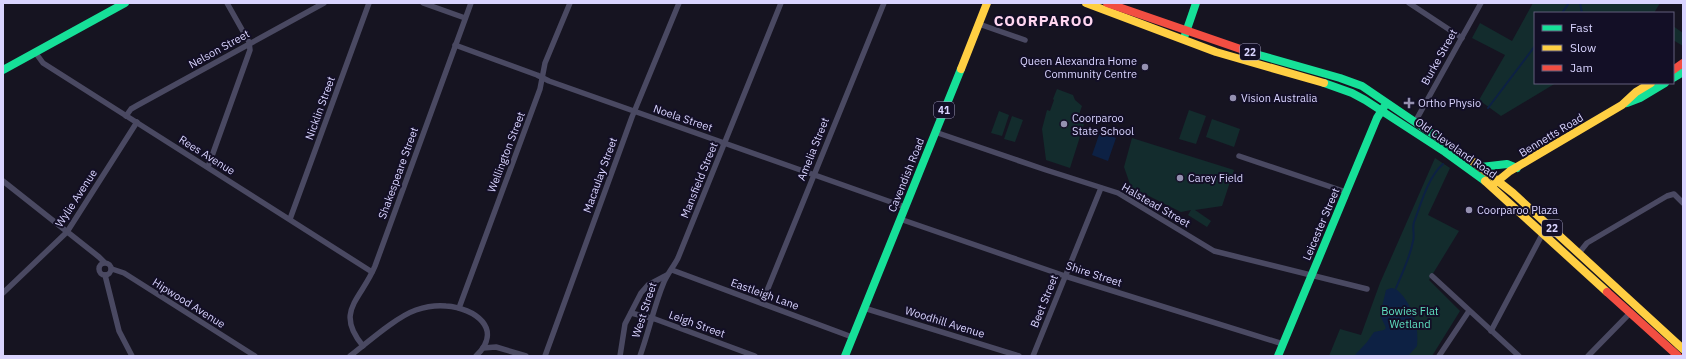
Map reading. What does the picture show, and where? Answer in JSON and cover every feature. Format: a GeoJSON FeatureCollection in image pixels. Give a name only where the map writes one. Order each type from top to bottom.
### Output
{"type":"FeatureCollection","features":[{"type":"Feature","properties":{"kind":"main road"},"geometry":{"type":"LineString","coordinates":[[3,70],[125,3]]}},
{"type":"Feature","properties":{"kind":"main road","name":"Cavendish Road"},"geometry":{"type":"LineString","coordinates":[[845,356],[988,3]]}},
{"type":"Feature","properties":{"kind":"main road","name":"Old Cleveland Road"},"geometry":{"type":"LineString","coordinates":[[1086,3],[1237,59],[1345,90],[1356,95],[1450,155],[1492,186],[1678,356]]}},
{"type":"Feature","properties":{"kind":"main road","name":"Old Cleveland Road"},"geometry":{"type":"LineString","coordinates":[[1107,3],[1234,48],[1356,83],[1498,180],[1683,349]]}},
{"type":"Feature","properties":{"kind":"main road"},"geometry":{"type":"LineString","coordinates":[[1183,40],[1196,3]]}},
{"type":"Feature","properties":{"kind":"main road"},"geometry":{"type":"LineString","coordinates":[[1674,69],[1683,63]]}},
{"type":"Feature","properties":{"kind":"main road"},"geometry":{"type":"LineString","coordinates":[[1674,77],[1683,72]]}},
{"type":"Feature","properties":{"kind":"main road","name":"Bennetts Road"},"geometry":{"type":"LineString","coordinates":[[1492,186],[1516,168],[1622,104],[1636,92],[1649,84]]}},
{"type":"Feature","properties":{"kind":"main road","name":"Bennetts Road"},"geometry":{"type":"LineString","coordinates":[[1622,104],[1640,98],[1663,84]]}},
{"type":"Feature","properties":{"kind":"main road","name":"Leicester Street"},"geometry":{"type":"LineString","coordinates":[[1278,356],[1377,118],[1387,103]]}},
{"type":"Feature","properties":{"kind":"main road"},"geometry":{"type":"LineString","coordinates":[[1481,167],[1507,164],[1516,168]]}},
{"type":"Feature","properties":{"kind":"street"},"geometry":{"type":"LineString","coordinates":[[208,167],[250,52],[249,44],[227,3]]}},
{"type":"Feature","properties":{"kind":"street","name":"Nelson Street"},"geometry":{"type":"LineString","coordinates":[[126,116],[131,109],[138,105],[324,3]]}},
{"type":"Feature","properties":{"kind":"street","name":"Nicklin Street"},"geometry":{"type":"LineString","coordinates":[[290,219],[369,3]]}},
{"type":"Feature","properties":{"kind":"street"},"geometry":{"type":"LineString","coordinates":[[423,3],[465,18]]}},
{"type":"Feature","properties":{"kind":"street","name":"Shakespeare Street"},"geometry":{"type":"LineString","coordinates":[[363,346],[353,331],[349,315],[372,272],[470,3]]}},
{"type":"Feature","properties":{"kind":"street","name":"Wellington Street"},"geometry":{"type":"LineString","coordinates":[[459,308],[540,90],[546,63],[570,3]]}},
{"type":"Feature","properties":{"kind":"street","name":"Macaulay Street"},"geometry":{"type":"LineString","coordinates":[[545,356],[635,112],[679,3]]}},
{"type":"Feature","properties":{"kind":"street","name":"Mansfield Street"},"geometry":{"type":"LineString","coordinates":[[667,274],[672,270],[678,258],[781,3]]}},
{"type":"Feature","properties":{"kind":"street","name":"Amelia Street"},"geometry":{"type":"LineString","coordinates":[[762,303],[884,3]]}},
{"type":"Feature","properties":{"kind":"street"},"geometry":{"type":"LineString","coordinates":[[1409,3],[1462,38]]}},
{"type":"Feature","properties":{"kind":"street","name":"Burke Street"},"geometry":{"type":"LineString","coordinates":[[1415,122],[1482,3]]}},
{"type":"Feature","properties":{"kind":"street"},"geometry":{"type":"LineString","coordinates":[[979,24],[1025,40]]}},
{"type":"Feature","properties":{"kind":"street","name":"Noela Street"},"geometry":{"type":"LineString","coordinates":[[455,45],[635,112],[905,207]]}},
{"type":"Feature","properties":{"kind":"street","name":"Rees Avenue"},"geometry":{"type":"LineString","coordinates":[[35,52],[43,63],[372,272]]}},
{"type":"Feature","properties":{"kind":"street","name":"Wylie Avenue"},"geometry":{"type":"LineString","coordinates":[[3,293],[67,232],[137,122]]}},
{"type":"Feature","properties":{"kind":"street","name":"Halstead Street"},"geometry":{"type":"LineString","coordinates":[[935,132],[1118,193],[1214,251],[1367,289]]}},
{"type":"Feature","properties":{"kind":"street"},"geometry":{"type":"LineString","coordinates":[[1240,156],[1346,192]]}},
{"type":"Feature","properties":{"kind":"street"},"geometry":{"type":"LineString","coordinates":[[3,181],[104,262],[109,264],[112,269],[109,274],[105,275]]}},
{"type":"Feature","properties":{"kind":"street","name":"Beet Street"},"geometry":{"type":"LineString","coordinates":[[1033,356],[1101,188]]}},
{"type":"Feature","properties":{"kind":"street"},"geometry":{"type":"LineString","coordinates":[[1579,253],[1587,243],[1667,196],[1674,194],[1683,203]]}},
{"type":"Feature","properties":{"kind":"street","name":"Shire Street"},"geometry":{"type":"LineString","coordinates":[[900,219],[1066,276],[1283,344]]}},
{"type":"Feature","properties":{"kind":"street"},"geometry":{"type":"LineString","coordinates":[[1491,331],[1543,233]]}},
{"type":"Feature","properties":{"kind":"street"},"geometry":{"type":"LineString","coordinates":[[104,262],[100,265],[99,270],[101,274],[105,275],[119,331],[132,356]]}},
{"type":"Feature","properties":{"kind":"street","name":"Hipwood Avenue"},"geometry":{"type":"LineString","coordinates":[[112,269],[124,273],[255,356]]}},
{"type":"Feature","properties":{"kind":"street","name":"Eastleigh Lane"},"geometry":{"type":"LineString","coordinates":[[672,270],[852,337]]}},
{"type":"Feature","properties":{"kind":"street","name":"West Street"},"geometry":{"type":"LineString","coordinates":[[620,356],[625,324],[644,288],[651,282],[667,274]]}},
{"type":"Feature","properties":{"kind":"street","name":"West Street"},"geometry":{"type":"LineString","coordinates":[[640,356],[651,318],[667,274]]}},
{"type":"Feature","properties":{"kind":"street"},"geometry":{"type":"LineString","coordinates":[[1432,276],[1519,356]]}},
{"type":"Feature","properties":{"kind":"street"},"geometry":{"type":"LineString","coordinates":[[350,356],[400,318],[414,310],[439,306],[459,308],[475,315],[483,322],[487,330],[487,338],[483,348],[476,356]]}},
{"type":"Feature","properties":{"kind":"street"},"geometry":{"type":"LineString","coordinates":[[1588,356],[1637,306]]}},
{"type":"Feature","properties":{"kind":"street","name":"Woodhill Avenue"},"geometry":{"type":"LineString","coordinates":[[864,308],[1019,356]]}},
{"type":"Feature","properties":{"kind":"street"},"geometry":{"type":"LineString","coordinates":[[1439,356],[1469,311]]}},
{"type":"Feature","properties":{"kind":"street","name":"Leigh Street"},"geometry":{"type":"LineString","coordinates":[[631,313],[651,318],[739,353],[755,356]]}},
{"type":"Feature","properties":{"kind":"street"},"geometry":{"type":"LineString","coordinates":[[483,348],[496,347],[526,356]]}},
{"type":"Feature","properties":{"kind":"green space"},"geometry":{"type":"Polygon","coordinates":[[[1533,3],[1660,3],[1655,12],[1534,12],[1534,84],[1554,84],[1501,116],[1479,100],[1505,55],[1472,38],[1480,23],[1512,41],[1533,3]]]}},
{"type":"Feature","properties":{"kind":"green space"},"geometry":{"type":"Polygon","coordinates":[[[1674,27],[1683,33],[1683,46],[1674,41],[1674,27]]]}},
{"type":"Feature","properties":{"kind":"green space"},"geometry":{"type":"Polygon","coordinates":[[[1057,89],[1073,95],[1075,100],[1082,106],[1078,117],[1084,124],[1070,168],[1046,160],[1042,129],[1047,110],[1050,111],[1057,89]]]}},
{"type":"Feature","properties":{"kind":"green space"},"geometry":{"type":"Polygon","coordinates":[[[1189,110],[1206,116],[1196,144],[1179,139],[1189,110]]]}},
{"type":"Feature","properties":{"kind":"green space"},"geometry":{"type":"Polygon","coordinates":[[[999,111],[1009,115],[1002,136],[991,133],[999,111]]]}},
{"type":"Feature","properties":{"kind":"green space"},"geometry":{"type":"Polygon","coordinates":[[[1012,116],[1023,120],[1015,142],[1004,139],[1012,116]]]}},
{"type":"Feature","properties":{"kind":"green space"},"geometry":{"type":"Polygon","coordinates":[[[1212,119],[1240,129],[1234,147],[1206,137],[1212,119]]]}},
{"type":"Feature","properties":{"kind":"green space","name":"Carey Field"},"geometry":{"type":"Polygon","coordinates":[[[1132,138],[1234,170],[1222,206],[1195,210],[1211,221],[1207,227],[1188,215],[1191,210],[1181,212],[1131,187],[1124,167],[1132,138]]]}},
{"type":"Feature","properties":{"kind":"green space","name":"Bowies Flat Wetland"},"geometry":{"type":"Polygon","coordinates":[[[1435,158],[1450,168],[1428,215],[1459,231],[1429,280],[1460,311],[1432,356],[1329,356],[1340,329],[1361,335],[1380,283],[1435,158]]]}},
{"type":"Feature","properties":{"kind":"water"},"geometry":{"type":"Polygon","coordinates":[[[1100,132],[1116,138],[1108,161],[1092,155],[1100,132]]]}},
{"type":"Feature","properties":{"kind":"water"},"geometry":{"type":"Polygon","coordinates":[[[1391,288],[1395,289],[1403,296],[1413,313],[1417,333],[1417,346],[1408,356],[1354,356],[1374,332],[1384,330],[1386,328],[1380,315],[1386,290],[1391,288]]]}},
{"type":"Feature","properties":{"kind":"waterway"},"geometry":{"type":"LineString","coordinates":[[1563,12],[1569,3]]}},
{"type":"Feature","properties":{"kind":"waterway"},"geometry":{"type":"LineString","coordinates":[[1580,3],[1582,12]]}},
{"type":"Feature","properties":{"kind":"waterway"},"geometry":{"type":"LineString","coordinates":[[1488,108],[1534,47]]}},
{"type":"Feature","properties":{"kind":"waterway"},"geometry":{"type":"LineString","coordinates":[[1396,288],[1410,253],[1414,239],[1414,222],[1422,199],[1433,176],[1443,164]]}},
{"type":"Feature","properties":{"kind":"traffic: fast"},"geometry":{"type":"LineString","coordinates":[[3,70],[125,3]]}},
{"type":"Feature","properties":{"kind":"traffic: fast"},"geometry":{"type":"LineString","coordinates":[[1185,35],[1196,3]]}},
{"type":"Feature","properties":{"kind":"traffic: fast"},"geometry":{"type":"LineString","coordinates":[[1252,53],[1340,78],[1362,86],[1471,160]]}},
{"type":"Feature","properties":{"kind":"traffic: fast"},"geometry":{"type":"LineString","coordinates":[[845,356],[961,69]]}},
{"type":"Feature","properties":{"kind":"traffic: fast"},"geometry":{"type":"LineString","coordinates":[[1674,77],[1683,72]]}},
{"type":"Feature","properties":{"kind":"traffic: fast"},"geometry":{"type":"LineString","coordinates":[[1324,83],[1352,93],[1365,100],[1445,152],[1485,181]]}},
{"type":"Feature","properties":{"kind":"traffic: fast"},"geometry":{"type":"LineString","coordinates":[[1627,103],[1640,98],[1663,84]]}},
{"type":"Feature","properties":{"kind":"traffic: fast"},"geometry":{"type":"LineString","coordinates":[[1278,356],[1377,118],[1384,107]]}},
{"type":"Feature","properties":{"kind":"traffic: fast"},"geometry":{"type":"LineString","coordinates":[[1481,167],[1507,164],[1517,168]]}},
{"type":"Feature","properties":{"kind":"traffic: slow"},"geometry":{"type":"LineString","coordinates":[[961,69],[987,3]]}},
{"type":"Feature","properties":{"kind":"traffic: slow"},"geometry":{"type":"LineString","coordinates":[[1086,3],[1216,52],[1324,83]]}},
{"type":"Feature","properties":{"kind":"traffic: slow"},"geometry":{"type":"LineString","coordinates":[[1494,184],[1510,171],[1622,105],[1636,92],[1649,84]]}},
{"type":"Feature","properties":{"kind":"traffic: slow"},"geometry":{"type":"LineString","coordinates":[[1471,160],[1513,193],[1683,349]]}},
{"type":"Feature","properties":{"kind":"traffic: slow"},"geometry":{"type":"LineString","coordinates":[[1485,181],[1607,292]]}},
{"type":"Feature","properties":{"kind":"traffic: jam"},"geometry":{"type":"LineString","coordinates":[[1107,3],[1252,53]]}},
{"type":"Feature","properties":{"kind":"traffic: jam"},"geometry":{"type":"LineString","coordinates":[[1674,69],[1683,63]]}},
{"type":"Feature","properties":{"kind":"traffic: jam"},"geometry":{"type":"LineString","coordinates":[[1607,292],[1678,356]]}},
{"type":"Feature","properties":{"kind":"place","name":"Queen Alexandra Home Community Centre"},"geometry":{"type":"Point","coordinates":[1145,67]}},
{"type":"Feature","properties":{"kind":"place","name":"Vision Australia"},"geometry":{"type":"Point","coordinates":[1233,98]}},
{"type":"Feature","properties":{"kind":"place","name":"Ortho Physio"},"geometry":{"type":"Point","coordinates":[1409,103]}},
{"type":"Feature","properties":{"kind":"place","name":"Coorparoo State School"},"geometry":{"type":"Point","coordinates":[1064,124]}},
{"type":"Feature","properties":{"kind":"place","name":"Carey Field"},"geometry":{"type":"Point","coordinates":[1180,178]}},
{"type":"Feature","properties":{"kind":"place","name":"Coorparoo Plaza"},"geometry":{"type":"Point","coordinates":[1469,210]}},
{"type":"Feature","properties":{"kind":"district","name":"COORPAROO"},"geometry":{"type":"Point","coordinates":[1044,20]}}]}
